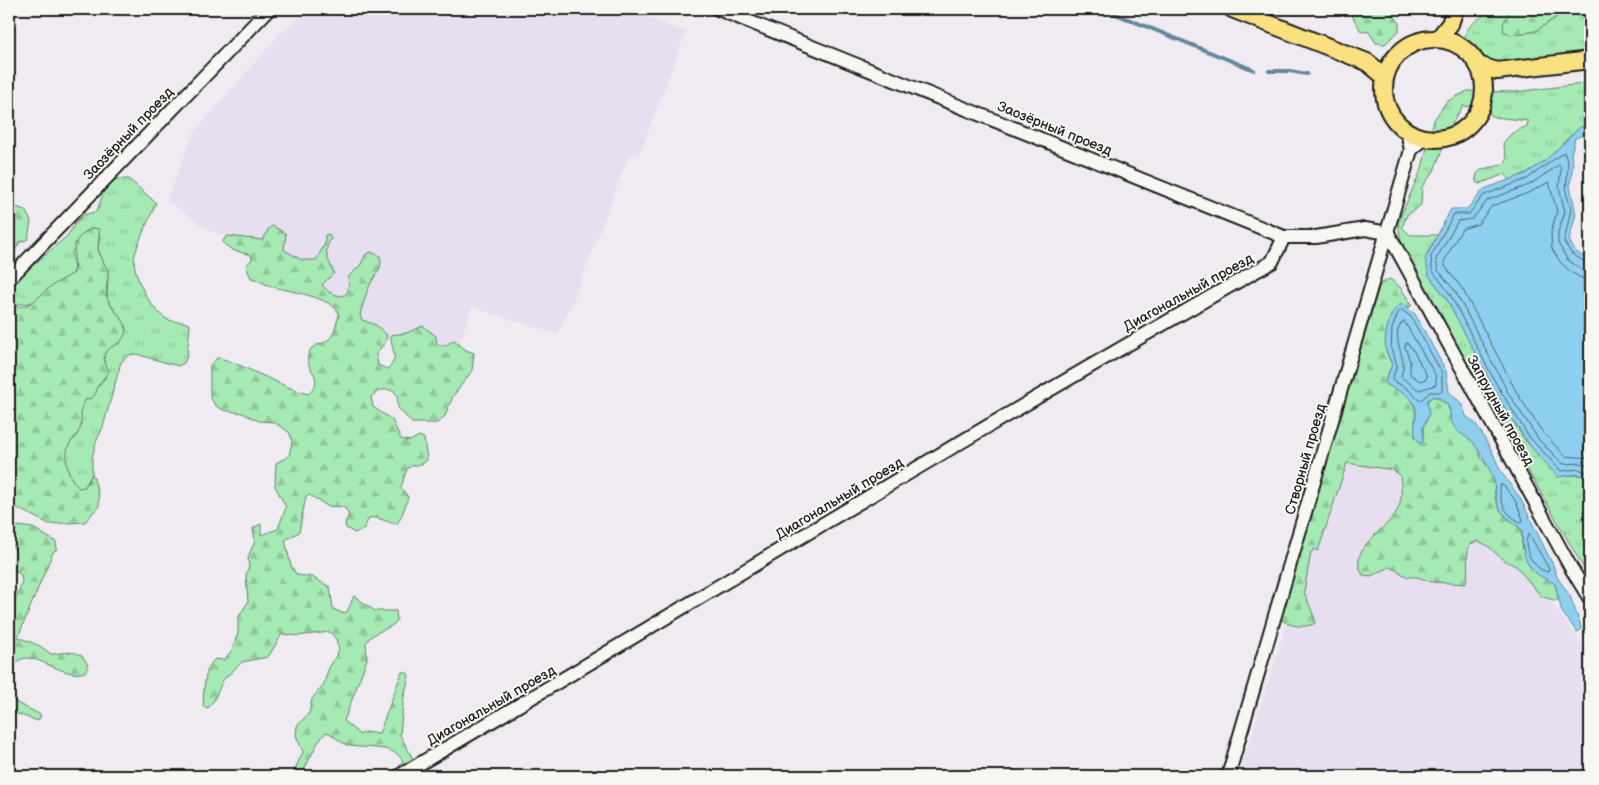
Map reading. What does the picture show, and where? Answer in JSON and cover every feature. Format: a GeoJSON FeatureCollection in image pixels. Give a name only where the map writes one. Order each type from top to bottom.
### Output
{"type":"FeatureCollection","features":[{"type":"Feature","properties":{"kind":"main road"},"geometry":{"type":"LineString","coordinates":[[1232,9],[1367,62],[1385,77]]}},
{"type":"Feature","properties":{"kind":"main road"},"geometry":{"type":"LineString","coordinates":[[1438,39],[1450,24],[1455,9]]}},
{"type":"Feature","properties":{"kind":"main road"},"geometry":{"type":"LineString","coordinates":[[1450,24],[1456,44]]}},
{"type":"Feature","properties":{"kind":"main road"},"geometry":{"type":"LineString","coordinates":[[1438,39],[1456,44],[1466,49],[1478,65],[1484,82],[1485,93],[1481,108],[1472,122],[1459,132],[1444,138],[1425,138],[1407,131],[1398,124],[1388,110],[1384,94],[1385,77],[1392,61],[1403,48],[1418,41],[1438,39]]}},
{"type":"Feature","properties":{"kind":"main road"},"geometry":{"type":"LineString","coordinates":[[1478,65],[1497,71],[1590,60]]}},
{"type":"Feature","properties":{"kind":"main road"},"geometry":{"type":"LineString","coordinates":[[1367,62],[1392,61]]}},
{"type":"Feature","properties":{"kind":"main road"},"geometry":{"type":"LineString","coordinates":[[1484,82],[1497,71]]}},
{"type":"Feature","properties":{"kind":"street","name":"Заозёрный проезд"},"geometry":{"type":"LineString","coordinates":[[9,279],[269,9]]}},
{"type":"Feature","properties":{"kind":"street","name":"Заозёрный проезд"},"geometry":{"type":"LineString","coordinates":[[718,9],[1284,237],[1316,236],[1365,229],[1388,233]]}},
{"type":"Feature","properties":{"kind":"street"},"geometry":{"type":"LineString","coordinates":[[1407,131],[1411,150],[1425,138]]}},
{"type":"Feature","properties":{"kind":"street","name":"Створный проезд"},"geometry":{"type":"LineString","coordinates":[[1228,776],[1411,150]]}},
{"type":"Feature","properties":{"kind":"street","name":"Запрудный проезд"},"geometry":{"type":"LineString","coordinates":[[1388,233],[1567,560],[1590,598]]}},
{"type":"Feature","properties":{"kind":"street","name":"Диагональный проезд"},"geometry":{"type":"LineString","coordinates":[[399,776],[712,592],[1075,374],[1272,262],[1284,237]]}},
{"type":"Feature","properties":{"kind":"shaded area"},"geometry":{"type":"Polygon","coordinates":[[[309,9],[625,9],[686,32],[639,155],[629,155],[572,304],[557,334],[472,307],[454,359],[348,322],[340,305],[299,291],[307,270],[208,230],[167,200],[193,134],[277,37],[309,9]]]}},
{"type":"Feature","properties":{"kind":"shaded area"},"geometry":{"type":"Polygon","coordinates":[[[1343,443],[1484,492],[1514,551],[1590,655],[1590,776],[1239,776],[1343,443]]]}},
{"type":"Feature","properties":{"kind":"green space"},"geometry":{"type":"Polygon","coordinates":[[[1348,9],[1389,9],[1399,22],[1399,31],[1385,44],[1376,43],[1369,32],[1361,31],[1348,9]]]}},
{"type":"Feature","properties":{"kind":"green space"},"geometry":{"type":"Polygon","coordinates":[[[1491,9],[1511,9],[1507,18],[1515,35],[1536,31],[1568,9],[1590,9],[1590,52],[1499,63],[1480,60],[1466,46],[1466,33],[1472,24],[1491,9]]]}},
{"type":"Feature","properties":{"kind":"green space"},"geometry":{"type":"Polygon","coordinates":[[[1511,9],[1568,9],[1536,31],[1511,35],[1504,31],[1503,24],[1511,9]]]}},
{"type":"Feature","properties":{"kind":"green space"},"geometry":{"type":"Polygon","coordinates":[[[1590,83],[1590,126],[1571,135],[1541,164],[1510,180],[1505,174],[1479,184],[1476,182],[1476,176],[1478,172],[1486,168],[1505,163],[1507,159],[1503,143],[1512,133],[1527,126],[1528,121],[1495,117],[1479,108],[1463,106],[1453,122],[1434,171],[1422,187],[1421,205],[1407,215],[1402,227],[1410,235],[1438,235],[1426,255],[1432,280],[1447,299],[1501,402],[1525,440],[1556,473],[1565,476],[1577,475],[1590,480],[1590,579],[1402,249],[1398,222],[1422,168],[1434,120],[1446,102],[1467,91],[1515,92],[1590,83]]]}},
{"type":"Feature","properties":{"kind":"green space"},"geometry":{"type":"Polygon","coordinates":[[[116,179],[129,179],[156,203],[135,254],[135,270],[142,289],[159,313],[168,320],[184,322],[190,325],[187,356],[184,363],[178,366],[136,354],[129,355],[121,362],[103,427],[96,442],[92,458],[92,474],[85,487],[79,488],[72,479],[67,467],[67,449],[78,431],[81,404],[96,393],[97,387],[106,377],[104,353],[108,348],[120,343],[126,326],[107,299],[108,273],[98,249],[100,235],[86,231],[72,252],[74,273],[49,288],[32,303],[10,305],[9,286],[67,236],[78,220],[84,215],[97,211],[105,188],[116,179]]]}},
{"type":"Feature","properties":{"kind":"green space"},"geometry":{"type":"Polygon","coordinates":[[[13,206],[25,210],[31,221],[28,239],[19,243],[9,263],[9,207],[13,206]]]}},
{"type":"Feature","properties":{"kind":"green space"},"geometry":{"type":"Polygon","coordinates":[[[273,226],[286,234],[284,250],[302,260],[316,260],[325,244],[325,235],[329,234],[331,239],[327,248],[328,260],[334,273],[322,285],[329,292],[339,296],[346,294],[349,276],[360,266],[366,254],[371,252],[380,256],[380,268],[369,288],[360,315],[362,320],[376,325],[387,335],[386,341],[376,354],[378,365],[387,369],[393,361],[394,353],[391,335],[406,333],[423,326],[436,336],[437,345],[446,345],[454,340],[466,350],[474,353],[472,371],[453,396],[445,416],[437,423],[412,423],[398,408],[397,395],[394,391],[381,390],[371,397],[373,407],[392,420],[401,439],[410,441],[419,436],[424,438],[427,460],[407,470],[401,487],[408,497],[397,524],[369,518],[364,528],[355,533],[346,528],[345,523],[349,515],[344,507],[327,506],[310,495],[306,496],[299,532],[285,540],[291,566],[297,575],[312,577],[330,587],[333,609],[342,613],[347,612],[354,596],[375,611],[396,611],[397,621],[390,627],[373,635],[366,643],[367,659],[344,721],[360,735],[364,732],[379,734],[402,672],[406,672],[409,675],[403,702],[400,735],[414,761],[406,776],[392,776],[403,761],[399,755],[386,749],[347,745],[326,732],[317,744],[301,776],[287,776],[293,773],[303,752],[296,735],[297,726],[309,713],[312,699],[324,684],[328,670],[339,650],[336,639],[330,632],[297,636],[282,634],[268,657],[242,662],[223,680],[214,700],[208,708],[203,707],[208,669],[215,659],[224,660],[232,650],[238,633],[238,618],[248,602],[246,575],[249,567],[248,557],[255,541],[253,528],[261,524],[261,535],[278,529],[286,507],[275,486],[276,463],[289,456],[292,442],[290,433],[274,422],[259,421],[242,413],[223,410],[215,405],[210,397],[210,365],[217,358],[223,359],[300,392],[309,394],[316,383],[314,374],[309,366],[309,352],[313,347],[330,338],[334,332],[339,315],[336,309],[320,299],[270,286],[251,278],[246,266],[252,259],[251,255],[232,250],[223,243],[224,239],[228,236],[263,240],[269,228],[273,226]]]}},
{"type":"Feature","properties":{"kind":"green space"},"geometry":{"type":"Polygon","coordinates":[[[92,228],[99,229],[99,253],[108,271],[106,290],[108,300],[124,322],[126,329],[121,341],[104,355],[109,371],[97,387],[96,393],[92,398],[86,399],[81,410],[80,429],[70,443],[66,456],[69,474],[79,488],[85,487],[92,474],[99,496],[99,506],[85,522],[49,524],[9,504],[9,303],[20,307],[31,303],[53,285],[74,273],[74,248],[76,243],[84,233],[92,228]]]}},
{"type":"Feature","properties":{"kind":"green space"},"geometry":{"type":"Polygon","coordinates":[[[1390,279],[1400,287],[1412,305],[1409,308],[1405,306],[1392,314],[1388,325],[1386,351],[1392,365],[1386,378],[1387,385],[1406,393],[1411,398],[1415,411],[1415,437],[1423,440],[1423,427],[1427,419],[1427,401],[1433,396],[1447,404],[1456,428],[1476,444],[1481,458],[1489,468],[1494,479],[1495,498],[1499,508],[1504,515],[1522,530],[1523,549],[1526,556],[1535,568],[1555,584],[1559,599],[1556,601],[1541,596],[1516,566],[1502,559],[1488,546],[1478,541],[1470,544],[1468,549],[1467,579],[1465,584],[1432,582],[1417,577],[1408,577],[1390,567],[1371,576],[1363,575],[1359,565],[1359,556],[1370,540],[1393,517],[1400,505],[1400,475],[1393,470],[1347,463],[1318,551],[1315,549],[1311,552],[1304,592],[1315,623],[1307,626],[1297,626],[1280,619],[1379,287],[1383,282],[1390,279]]]}},
{"type":"Feature","properties":{"kind":"green space"},"geometry":{"type":"Polygon","coordinates":[[[9,525],[33,528],[56,542],[57,549],[53,552],[18,637],[40,646],[51,654],[72,652],[82,656],[88,666],[85,672],[66,672],[28,658],[21,659],[15,665],[10,695],[17,703],[41,715],[38,721],[9,711],[9,615],[22,582],[21,575],[15,571],[16,554],[9,541],[9,525]]]}},
{"type":"Feature","properties":{"kind":"water"},"geometry":{"type":"Polygon","coordinates":[[[1590,126],[1590,133],[1575,138],[1571,154],[1573,164],[1570,186],[1576,214],[1569,240],[1575,251],[1590,261],[1590,480],[1579,474],[1558,477],[1531,447],[1501,402],[1445,296],[1429,276],[1425,259],[1451,209],[1467,209],[1484,189],[1525,174],[1545,161],[1580,127],[1590,126]]]}},
{"type":"Feature","properties":{"kind":"water"},"geometry":{"type":"Polygon","coordinates":[[[1402,304],[1415,314],[1446,371],[1449,392],[1462,404],[1466,416],[1476,424],[1492,451],[1501,472],[1520,498],[1557,577],[1570,596],[1581,630],[1577,632],[1562,612],[1555,584],[1532,570],[1526,560],[1522,530],[1507,518],[1500,509],[1496,501],[1491,473],[1473,442],[1460,433],[1453,425],[1446,403],[1440,398],[1433,396],[1427,401],[1429,414],[1423,427],[1423,441],[1420,443],[1414,430],[1416,411],[1412,400],[1385,382],[1392,365],[1385,345],[1386,332],[1390,317],[1397,307],[1402,304]]]}},
{"type":"Feature","properties":{"kind":"waterway"},"geometry":{"type":"LineString","coordinates":[[1103,9],[1254,70]]}},
{"type":"Feature","properties":{"kind":"waterway"},"geometry":{"type":"LineString","coordinates":[[1269,71],[1290,71],[1307,74]]}}]}
